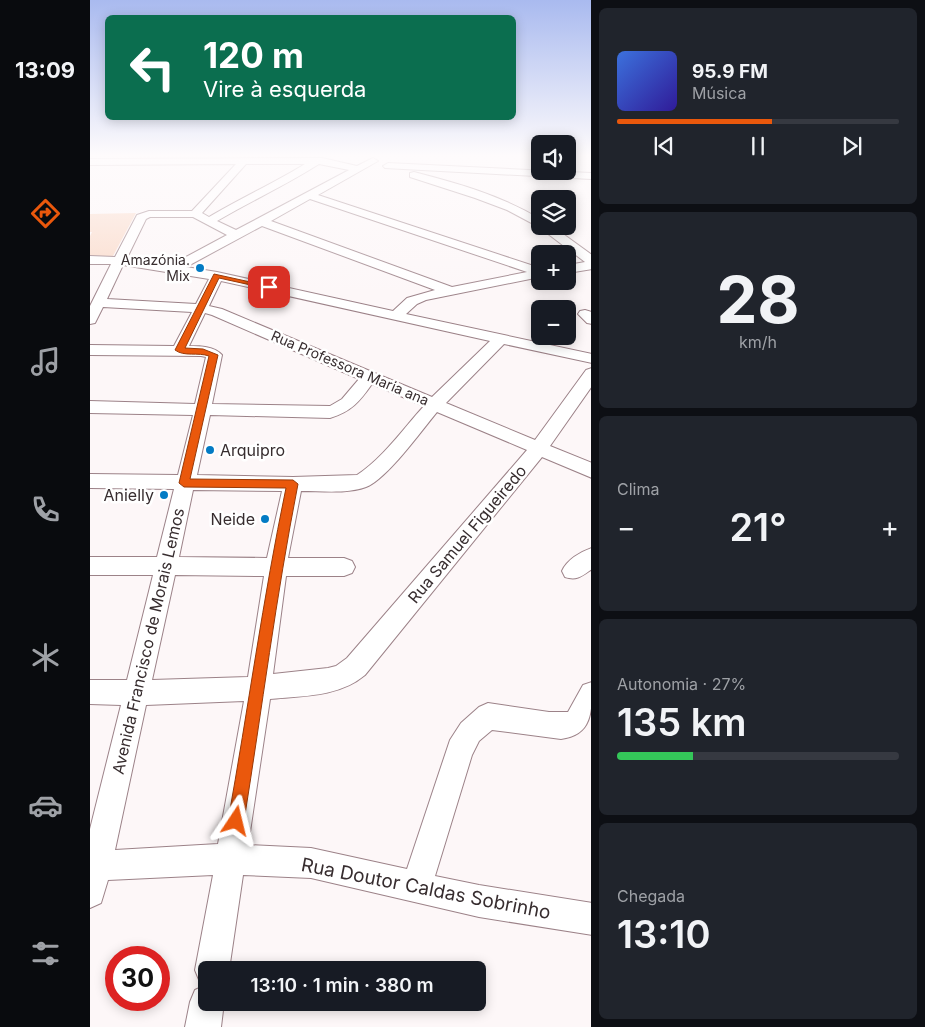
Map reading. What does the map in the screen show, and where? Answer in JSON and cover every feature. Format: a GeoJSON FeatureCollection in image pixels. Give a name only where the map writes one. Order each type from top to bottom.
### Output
{"type":"FeatureCollection","features":[{"type":"Feature","properties":{"kind":"street"},"geometry":{"type":"LineString","coordinates":[[195,214],[206,202]]}},
{"type":"Feature","properties":{"kind":"street"},"geometry":{"type":"LineString","coordinates":[[210,221],[243,202]]}},
{"type":"Feature","properties":{"kind":"street"},"geometry":{"type":"LineString","coordinates":[[175,268],[299,202]]}},
{"type":"Feature","properties":{"kind":"street"},"geometry":{"type":"LineString","coordinates":[[328,202],[531,269]]}},
{"type":"Feature","properties":{"kind":"street"},"geometry":{"type":"LineString","coordinates":[[495,202],[531,218]]}},
{"type":"Feature","properties":{"kind":"street"},"geometry":{"type":"LineString","coordinates":[[90,320],[141,218],[150,214],[195,214],[236,235]]}},
{"type":"Feature","properties":{"kind":"street"},"geometry":{"type":"LineString","coordinates":[[263,222],[450,291]]}},
{"type":"Feature","properties":{"kind":"street"},"geometry":{"type":"LineString","coordinates":[[555,235],[591,263]]}},
{"type":"Feature","properties":{"kind":"street"},"geometry":{"type":"LineString","coordinates":[[90,260],[119,261],[175,268],[216,276],[591,359]]}},
{"type":"Feature","properties":{"kind":"street"},"geometry":{"type":"LineString","coordinates":[[576,267],[591,263]]}},
{"type":"Feature","properties":{"kind":"street"},"geometry":{"type":"LineString","coordinates":[[396,315],[412,301],[531,274]]}},
{"type":"Feature","properties":{"kind":"street"},"geometry":{"type":"LineString","coordinates":[[90,350],[179,350],[216,276]]}},
{"type":"Feature","properties":{"kind":"street","name":"Rua Professora Maria ana"},"geometry":{"type":"LineString","coordinates":[[98,303],[200,308],[237,319],[591,471]]}},
{"type":"Feature","properties":{"kind":"street"},"geometry":{"type":"LineString","coordinates":[[90,480],[293,484],[352,483],[362,481],[371,475],[435,404],[501,338]]}},
{"type":"Feature","properties":{"kind":"street","name":"Avenida Francisco de Morais Lemos"},"geometry":{"type":"LineString","coordinates":[[92,875],[137,692],[214,360],[214,355],[208,352],[179,350]]}},
{"type":"Feature","properties":{"kind":"street","name":"Rua Samuel Figueiredo"},"geometry":{"type":"LineString","coordinates":[[90,692],[258,689],[330,680],[352,670],[369,653],[538,449],[591,374]]}},
{"type":"Feature","properties":{"kind":"street"},"geometry":{"type":"LineString","coordinates":[[90,407],[201,411],[314,412],[339,410],[350,401],[369,377]]}},
{"type":"Feature","properties":{"kind":"street"},"geometry":{"type":"LineString","coordinates":[[213,961],[276,566],[293,484]]}},
{"type":"Feature","properties":{"kind":"street"},"geometry":{"type":"LineString","coordinates":[[573,571],[591,557]]}},
{"type":"Feature","properties":{"kind":"street"},"geometry":{"type":"LineString","coordinates":[[90,566],[344,567]]}},
{"type":"Feature","properties":{"kind":"street"},"geometry":{"type":"LineString","coordinates":[[416,888],[460,750],[470,732],[488,716],[556,726],[572,726],[579,721],[591,694]]}},
{"type":"Feature","properties":{"kind":"street","name":"Rua Doutor Caldas Sobrinho"},"geometry":{"type":"LineString","coordinates":[[92,875],[230,859],[311,863],[479,901],[591,919]]}},
{"type":"Feature","properties":{"kind":"street"},"geometry":{"type":"LineString","coordinates":[[203,1027],[205,1011]]}},
{"type":"Feature","properties":{"kind":"shaded area"},"geometry":{"type":"Polygon","coordinates":[[[136,213],[113,256],[90,256],[90,236],[92,232],[90,232],[90,214],[136,213]]]}},
{"type":"Feature","properties":{"kind":"place","name":"Amazónia. Mix"},"geometry":{"type":"Point","coordinates":[200,268]}},
{"type":"Feature","properties":{"kind":"place","name":"Arquipro"},"geometry":{"type":"Point","coordinates":[210,450]}},
{"type":"Feature","properties":{"kind":"place","name":"Anielly"},"geometry":{"type":"Point","coordinates":[164,495]}},
{"type":"Feature","properties":{"kind":"place","name":"Neide"},"geometry":{"type":"Point","coordinates":[265,519]}},
{"type":"Feature","properties":{"kind":"route"},"geometry":{"type":"LineString","coordinates":[[236,821],[276,566],[293,484],[184,483],[214,355],[203,351],[179,350],[216,276],[269,287]]}}]}
